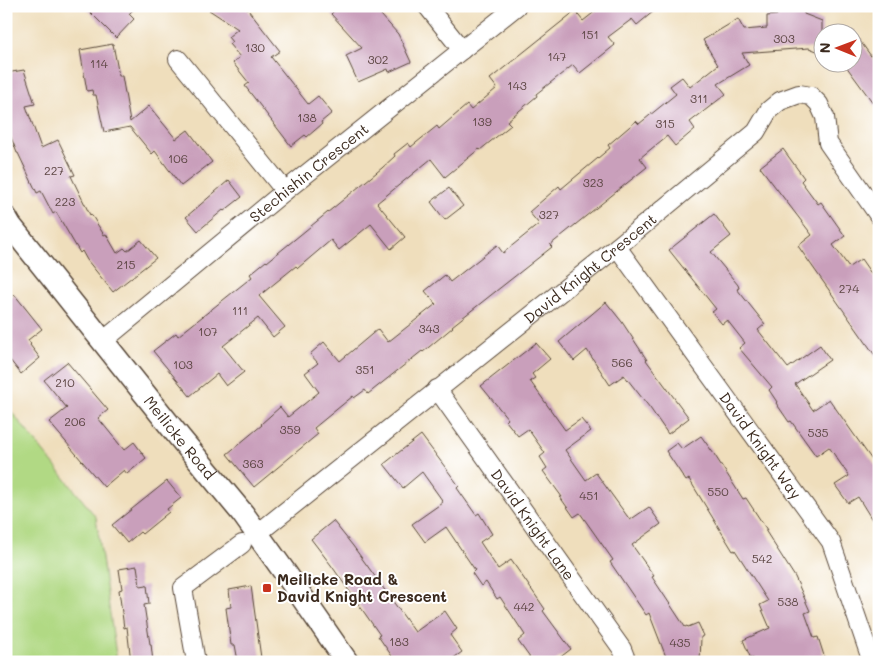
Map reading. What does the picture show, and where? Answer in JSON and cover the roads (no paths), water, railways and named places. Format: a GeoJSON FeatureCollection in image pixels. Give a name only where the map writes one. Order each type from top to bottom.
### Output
{"type":"FeatureCollection","features":[{"type":"Feature","properties":{"kind":"street"},"geometry":{"type":"LineString","coordinates":[[427,6],[462,50]]}},
{"type":"Feature","properties":{"kind":"street","name":"Stechishin Crescent"},"geometry":{"type":"LineString","coordinates":[[103,341],[284,191],[517,6]]}},
{"type":"Feature","properties":{"kind":"street"},"geometry":{"type":"LineString","coordinates":[[178,59],[284,191]]}},
{"type":"Feature","properties":{"kind":"street","name":"David Knight Crescent"},"geometry":{"type":"LineString","coordinates":[[196,662],[183,588],[250,539],[617,247],[756,132],[769,110],[780,101],[800,94],[811,96],[819,104],[825,117],[828,143],[879,216]]}},
{"type":"Feature","properties":{"kind":"street","name":"Meilicke Road"},"geometry":{"type":"LineString","coordinates":[[6,218],[180,438],[244,514],[250,539],[292,581],[347,662]]}},
{"type":"Feature","properties":{"kind":"street","name":"David Knight Way"},"geometry":{"type":"LineString","coordinates":[[617,247],[831,542],[872,662]]}},
{"type":"Feature","properties":{"kind":"street","name":"David Knight Lane"},"geometry":{"type":"LineString","coordinates":[[437,389],[622,649],[627,662]]}},
{"type":"Feature","properties":{"kind":"place","name":"Meilicke Road & David Knight Crescent"},"geometry":{"type":"Point","coordinates":[267,588]}}]}
